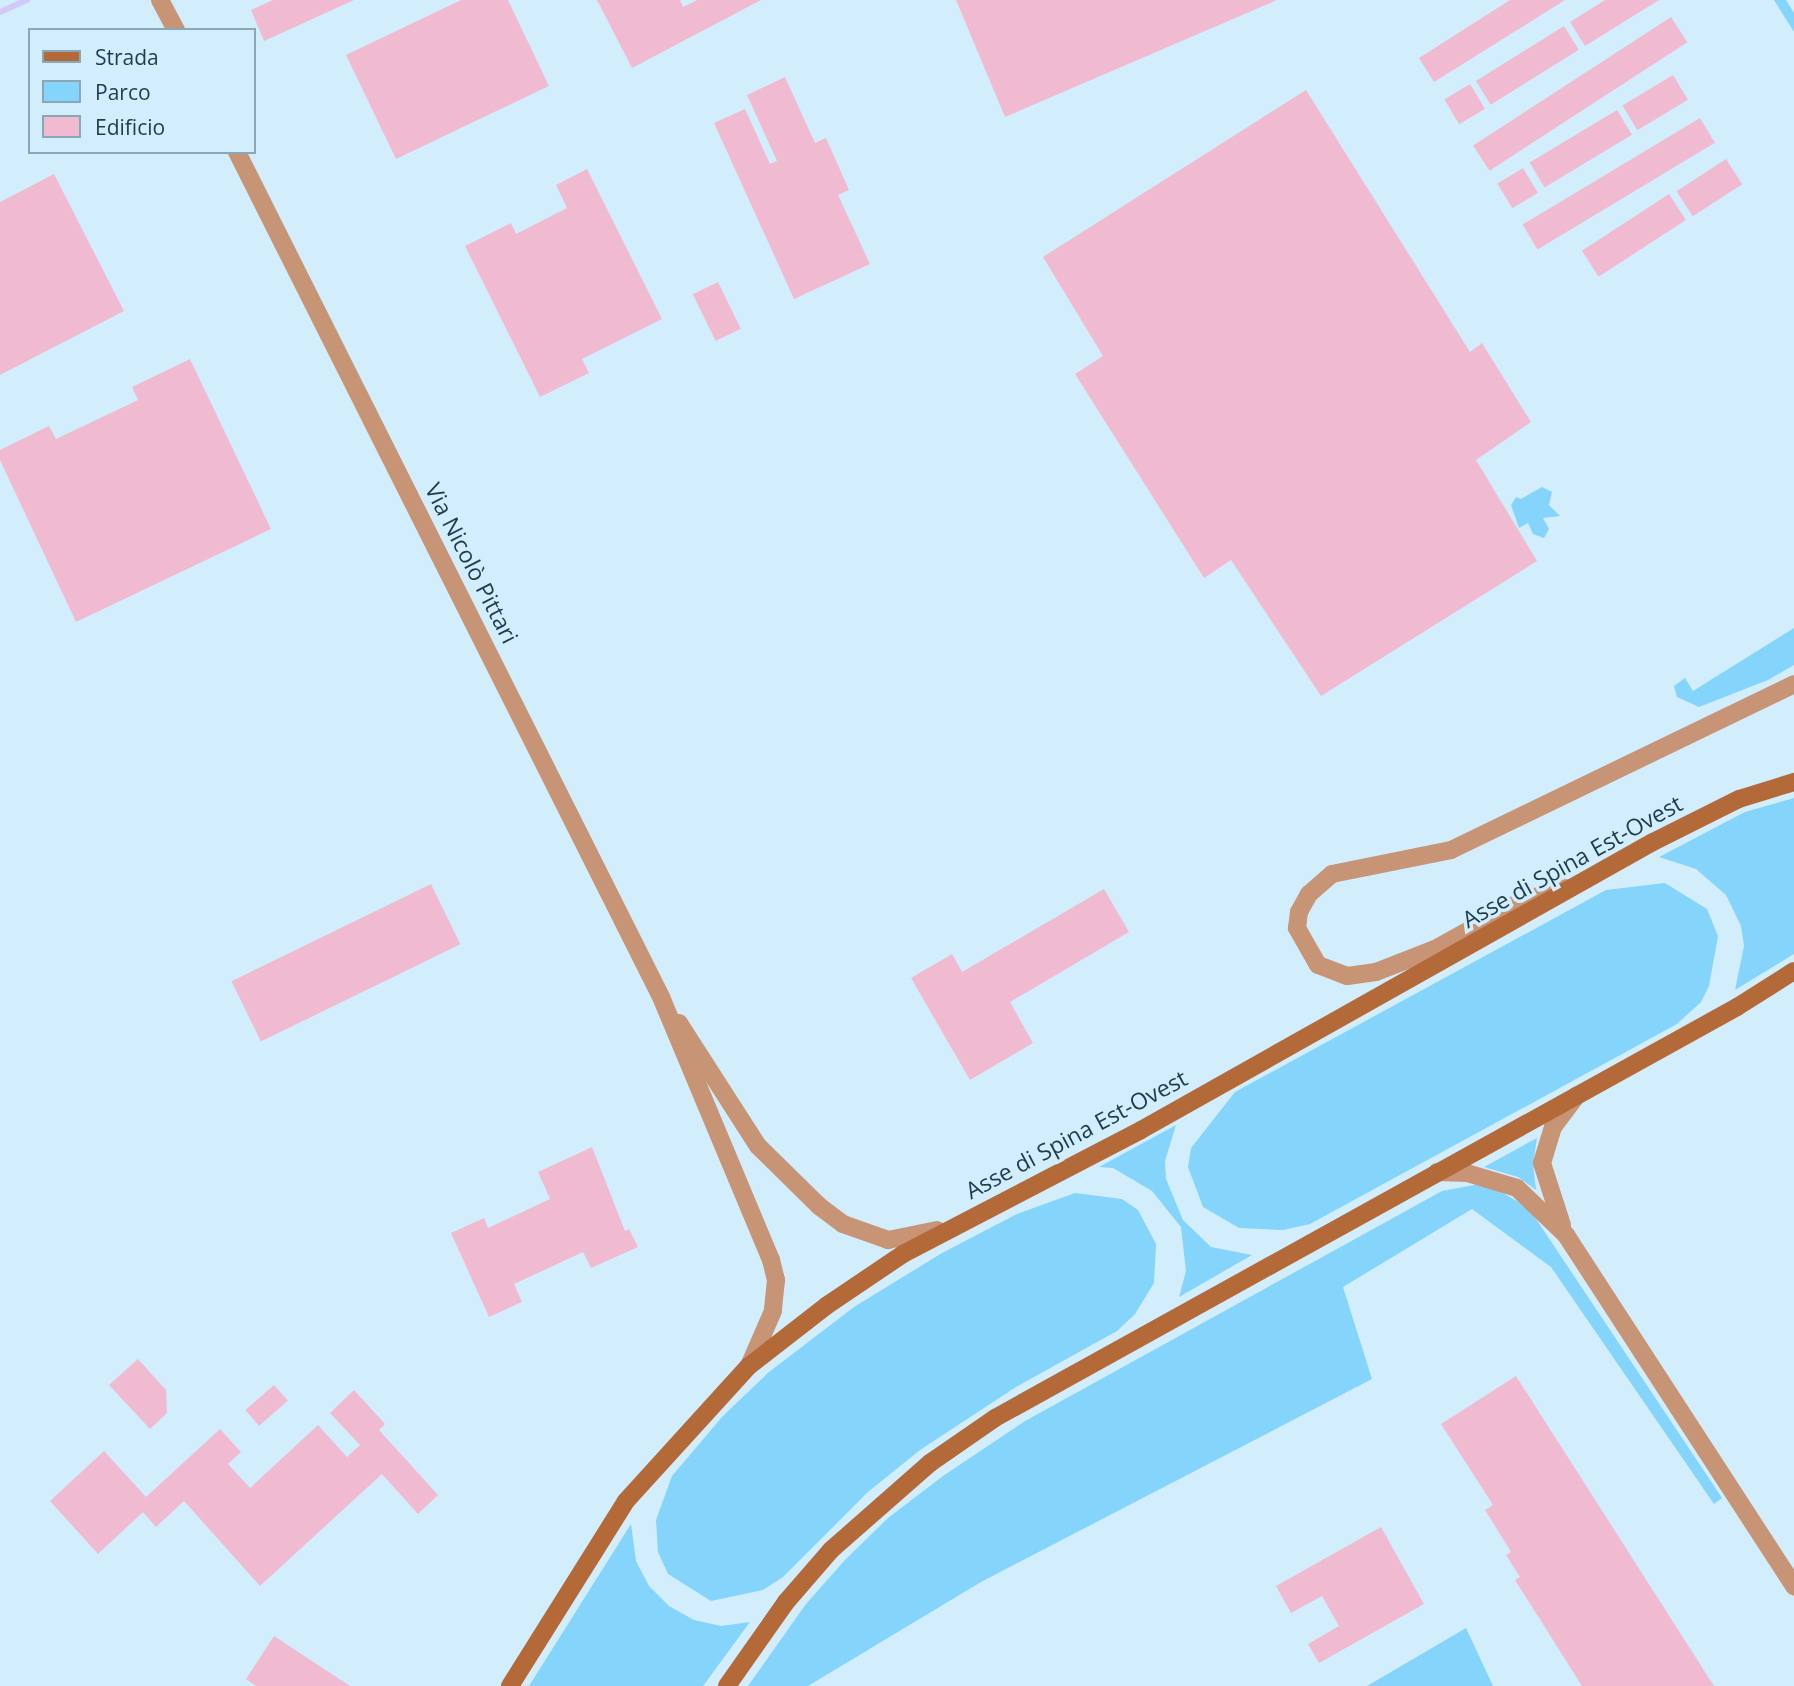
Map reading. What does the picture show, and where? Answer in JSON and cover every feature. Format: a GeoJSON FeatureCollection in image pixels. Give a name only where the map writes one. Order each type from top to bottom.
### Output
{"type":"FeatureCollection","features":[{"type":"Feature","properties":{"kind":"main road","name":"Asse di Spina Est-Ovest"},"geometry":{"type":"LineString","coordinates":[[510,1686],[626,1501],[749,1366],[892,1262],[970,1218],[1140,1130],[1582,883],[1740,799],[1794,782]]}},
{"type":"Feature","properties":{"kind":"main road"},"geometry":{"type":"LineString","coordinates":[[727,1686],[786,1602],[831,1550],[930,1463],[995,1418],[1794,971]]}},
{"type":"Feature","properties":{"kind":"street"},"geometry":{"type":"LineString","coordinates":[[160,0],[174,26]]}},
{"type":"Feature","properties":{"kind":"street","name":"Via Nicolò Pittari"},"geometry":{"type":"LineString","coordinates":[[238,154],[661,997]]}},
{"type":"Feature","properties":{"kind":"street"},"geometry":{"type":"LineString","coordinates":[[1582,883],[1521,901],[1435,949],[1376,972],[1347,976],[1318,965],[1297,928],[1299,912],[1309,894],[1332,874],[1451,850],[1794,684]]}},
{"type":"Feature","properties":{"kind":"street"},"geometry":{"type":"LineString","coordinates":[[661,997],[758,1146],[785,1177],[843,1224],[888,1240],[925,1235],[970,1218]]}},
{"type":"Feature","properties":{"kind":"street"},"geometry":{"type":"LineString","coordinates":[[661,997],[771,1260],[776,1280],[773,1311],[749,1366]]}},
{"type":"Feature","properties":{"kind":"street"},"geometry":{"type":"LineString","coordinates":[[1566,1235],[1542,1163],[1553,1127],[1577,1094]]}},
{"type":"Feature","properties":{"kind":"street"},"geometry":{"type":"LineString","coordinates":[[1437,1172],[1467,1173],[1517,1188],[1566,1235],[1794,1586]]}},
{"type":"Feature","properties":{"kind":"green space"},"geometry":{"type":"Polygon","coordinates":[[[1774,0],[1786,0],[1794,13],[1794,32],[1774,0]]]}},
{"type":"Feature","properties":{"kind":"green space"},"geometry":{"type":"Polygon","coordinates":[[[1542,487],[1552,492],[1549,505],[1560,516],[1543,518],[1549,529],[1544,538],[1533,534],[1528,523],[1519,528],[1511,505],[1516,497],[1521,499],[1542,487]]]}},
{"type":"Feature","properties":{"kind":"green space"},"geometry":{"type":"Polygon","coordinates":[[[1794,628],[1794,665],[1768,680],[1699,707],[1677,697],[1674,686],[1685,678],[1693,691],[1794,628]]]}},
{"type":"Feature","properties":{"kind":"green space"},"geometry":{"type":"Polygon","coordinates":[[[1794,798],[1794,954],[1735,990],[1744,946],[1741,926],[1726,895],[1696,869],[1659,857],[1745,812],[1794,798]]]}},
{"type":"Feature","properties":{"kind":"green space"},"geometry":{"type":"Polygon","coordinates":[[[1665,883],[1707,909],[1718,936],[1709,986],[1701,1002],[1677,1024],[1310,1224],[1283,1230],[1239,1228],[1203,1207],[1188,1167],[1191,1148],[1235,1092],[1606,890],[1665,883]]]}},
{"type":"Feature","properties":{"kind":"green space"},"geometry":{"type":"Polygon","coordinates":[[[1176,1125],[1165,1161],[1166,1179],[1183,1220],[1211,1247],[1252,1255],[1179,1297],[1186,1271],[1181,1227],[1152,1191],[1113,1168],[1099,1167],[1176,1125]]]}},
{"type":"Feature","properties":{"kind":"green space"},"geometry":{"type":"Polygon","coordinates":[[[1537,1138],[1533,1164],[1536,1190],[1518,1177],[1484,1167],[1537,1138]]]}},
{"type":"Feature","properties":{"kind":"green space"},"geometry":{"type":"Polygon","coordinates":[[[1485,1183],[1528,1207],[1722,1498],[1714,1504],[1551,1267],[1472,1209],[1343,1287],[1372,1379],[981,1582],[808,1686],[748,1686],[806,1604],[845,1560],[888,1518],[943,1476],[1025,1421],[1442,1191],[1485,1183]]]}},
{"type":"Feature","properties":{"kind":"green space"},"geometry":{"type":"Polygon","coordinates":[[[1075,1193],[1122,1199],[1138,1210],[1156,1244],[1154,1283],[1135,1314],[1117,1331],[1016,1387],[920,1450],[868,1492],[783,1577],[763,1590],[711,1601],[668,1574],[658,1552],[656,1520],[672,1476],[723,1416],[769,1372],[854,1307],[942,1253],[1017,1214],[1075,1193]]]}},
{"type":"Feature","properties":{"kind":"green space"},"geometry":{"type":"Polygon","coordinates":[[[631,1524],[636,1561],[649,1586],[669,1606],[694,1620],[721,1626],[750,1622],[703,1686],[529,1686],[631,1524]]]}},
{"type":"Feature","properties":{"kind":"green space"},"geometry":{"type":"Polygon","coordinates":[[[1466,1628],[1493,1686],[1367,1686],[1466,1628]]]}},
{"type":"Feature","properties":{"kind":"building"},"geometry":{"type":"Polygon","coordinates":[[[273,0],[354,0],[264,41],[251,10],[273,0]]]}},
{"type":"Feature","properties":{"kind":"building"},"geometry":{"type":"Polygon","coordinates":[[[461,0],[508,0],[549,86],[396,159],[346,55],[461,0]]]}},
{"type":"Feature","properties":{"kind":"building"},"geometry":{"type":"Polygon","coordinates":[[[597,0],[680,0],[683,7],[697,0],[761,0],[632,68],[597,0]]]}},
{"type":"Feature","properties":{"kind":"building"},"geometry":{"type":"Polygon","coordinates":[[[956,0],[1277,0],[1005,117],[956,0]]]}},
{"type":"Feature","properties":{"kind":"building"},"geometry":{"type":"Polygon","coordinates":[[[1510,0],[1565,0],[1434,82],[1419,58],[1510,0]]]}},
{"type":"Feature","properties":{"kind":"building"},"geometry":{"type":"Polygon","coordinates":[[[1605,0],[1659,0],[1585,46],[1570,22],[1605,0]]]}},
{"type":"Feature","properties":{"kind":"building"},"geometry":{"type":"Polygon","coordinates":[[[1671,17],[1687,42],[1489,171],[1473,146],[1671,17]]]}},
{"type":"Feature","properties":{"kind":"building"},"geometry":{"type":"Polygon","coordinates":[[[1564,26],[1579,50],[1491,105],[1476,81],[1564,26]]]}},
{"type":"Feature","properties":{"kind":"building"},"geometry":{"type":"Polygon","coordinates":[[[1673,75],[1688,100],[1637,130],[1622,105],[1673,75]]]}},
{"type":"Feature","properties":{"kind":"building"},"geometry":{"type":"Polygon","coordinates":[[[785,77],[815,143],[826,138],[849,190],[838,195],[870,264],[794,299],[714,123],[745,109],[770,164],[777,161],[747,95],[785,77]]]}},
{"type":"Feature","properties":{"kind":"building"},"geometry":{"type":"Polygon","coordinates":[[[1470,84],[1485,109],[1459,124],[1444,99],[1470,84]]]}},
{"type":"Feature","properties":{"kind":"building"},"geometry":{"type":"Polygon","coordinates":[[[1306,90],[1470,352],[1482,343],[1531,422],[1476,460],[1537,561],[1321,696],[1231,560],[1204,578],[1075,374],[1103,356],[1043,257],[1306,90]]]}},
{"type":"Feature","properties":{"kind":"building"},"geometry":{"type":"Polygon","coordinates":[[[1617,110],[1632,135],[1545,187],[1530,163],[1617,110]]]}},
{"type":"Feature","properties":{"kind":"building"},"geometry":{"type":"Polygon","coordinates":[[[1700,118],[1715,143],[1538,249],[1523,225],[1700,118]]]}},
{"type":"Feature","properties":{"kind":"building"},"geometry":{"type":"Polygon","coordinates":[[[1726,159],[1742,184],[1693,216],[1677,191],[1726,159]]]}},
{"type":"Feature","properties":{"kind":"building"},"geometry":{"type":"Polygon","coordinates":[[[1523,168],[1538,193],[1512,208],[1497,183],[1523,168]]]}},
{"type":"Feature","properties":{"kind":"building"},"geometry":{"type":"Polygon","coordinates":[[[587,169],[662,319],[582,359],[589,373],[540,397],[465,246],[511,223],[516,234],[567,208],[556,185],[587,169]]]}},
{"type":"Feature","properties":{"kind":"building"},"geometry":{"type":"Polygon","coordinates":[[[54,174],[124,311],[0,375],[0,202],[54,174]]]}},
{"type":"Feature","properties":{"kind":"building"},"geometry":{"type":"Polygon","coordinates":[[[1669,194],[1686,220],[1599,277],[1582,251],[1669,194]]]}},
{"type":"Feature","properties":{"kind":"building"},"geometry":{"type":"Polygon","coordinates":[[[718,282],[741,329],[716,341],[693,294],[718,282]]]}},
{"type":"Feature","properties":{"kind":"building"},"geometry":{"type":"Polygon","coordinates":[[[190,359],[271,529],[76,622],[0,460],[0,450],[49,426],[56,439],[138,400],[132,387],[190,359]]]}},
{"type":"Feature","properties":{"kind":"building"},"geometry":{"type":"Polygon","coordinates":[[[431,884],[460,944],[261,1042],[231,981],[431,884]]]}},
{"type":"Feature","properties":{"kind":"building"},"geometry":{"type":"Polygon","coordinates":[[[1104,889],[1129,932],[1010,1002],[1033,1043],[970,1080],[911,978],[952,954],[962,972],[1104,889]]]}},
{"type":"Feature","properties":{"kind":"building"},"geometry":{"type":"Polygon","coordinates":[[[592,1147],[625,1231],[629,1229],[638,1247],[591,1268],[583,1252],[514,1284],[522,1302],[489,1317],[451,1233],[484,1218],[488,1228],[550,1199],[538,1172],[592,1147]]]}},
{"type":"Feature","properties":{"kind":"building"},"geometry":{"type":"Polygon","coordinates":[[[138,1359],[166,1390],[167,1413],[150,1429],[109,1385],[138,1359]]]}},
{"type":"Feature","properties":{"kind":"building"},"geometry":{"type":"Polygon","coordinates":[[[1516,1376],[1714,1686],[1582,1686],[1515,1580],[1520,1577],[1506,1555],[1511,1552],[1485,1510],[1493,1505],[1441,1424],[1516,1376]]]}},
{"type":"Feature","properties":{"kind":"building"},"geometry":{"type":"Polygon","coordinates":[[[274,1385],[288,1401],[259,1426],[245,1410],[274,1385]]]}},
{"type":"Feature","properties":{"kind":"building"},"geometry":{"type":"Polygon","coordinates":[[[354,1390],[385,1424],[379,1430],[438,1495],[418,1514],[382,1474],[260,1586],[184,1501],[156,1527],[143,1512],[98,1554],[50,1501],[104,1451],[146,1497],[220,1429],[241,1452],[228,1464],[250,1488],[318,1425],[347,1457],[360,1445],[330,1413],[354,1390]]]}},
{"type":"Feature","properties":{"kind":"building"},"geometry":{"type":"Polygon","coordinates":[[[1381,1527],[1424,1604],[1319,1663],[1308,1644],[1339,1626],[1322,1596],[1291,1613],[1276,1586],[1381,1527]]]}},
{"type":"Feature","properties":{"kind":"building"},"geometry":{"type":"Polygon","coordinates":[[[274,1636],[350,1686],[256,1686],[246,1679],[274,1636]]]}},
{"type":"Feature","properties":{"kind":"waterway"},"geometry":{"type":"LineString","coordinates":[[0,12],[27,0]]}}]}
